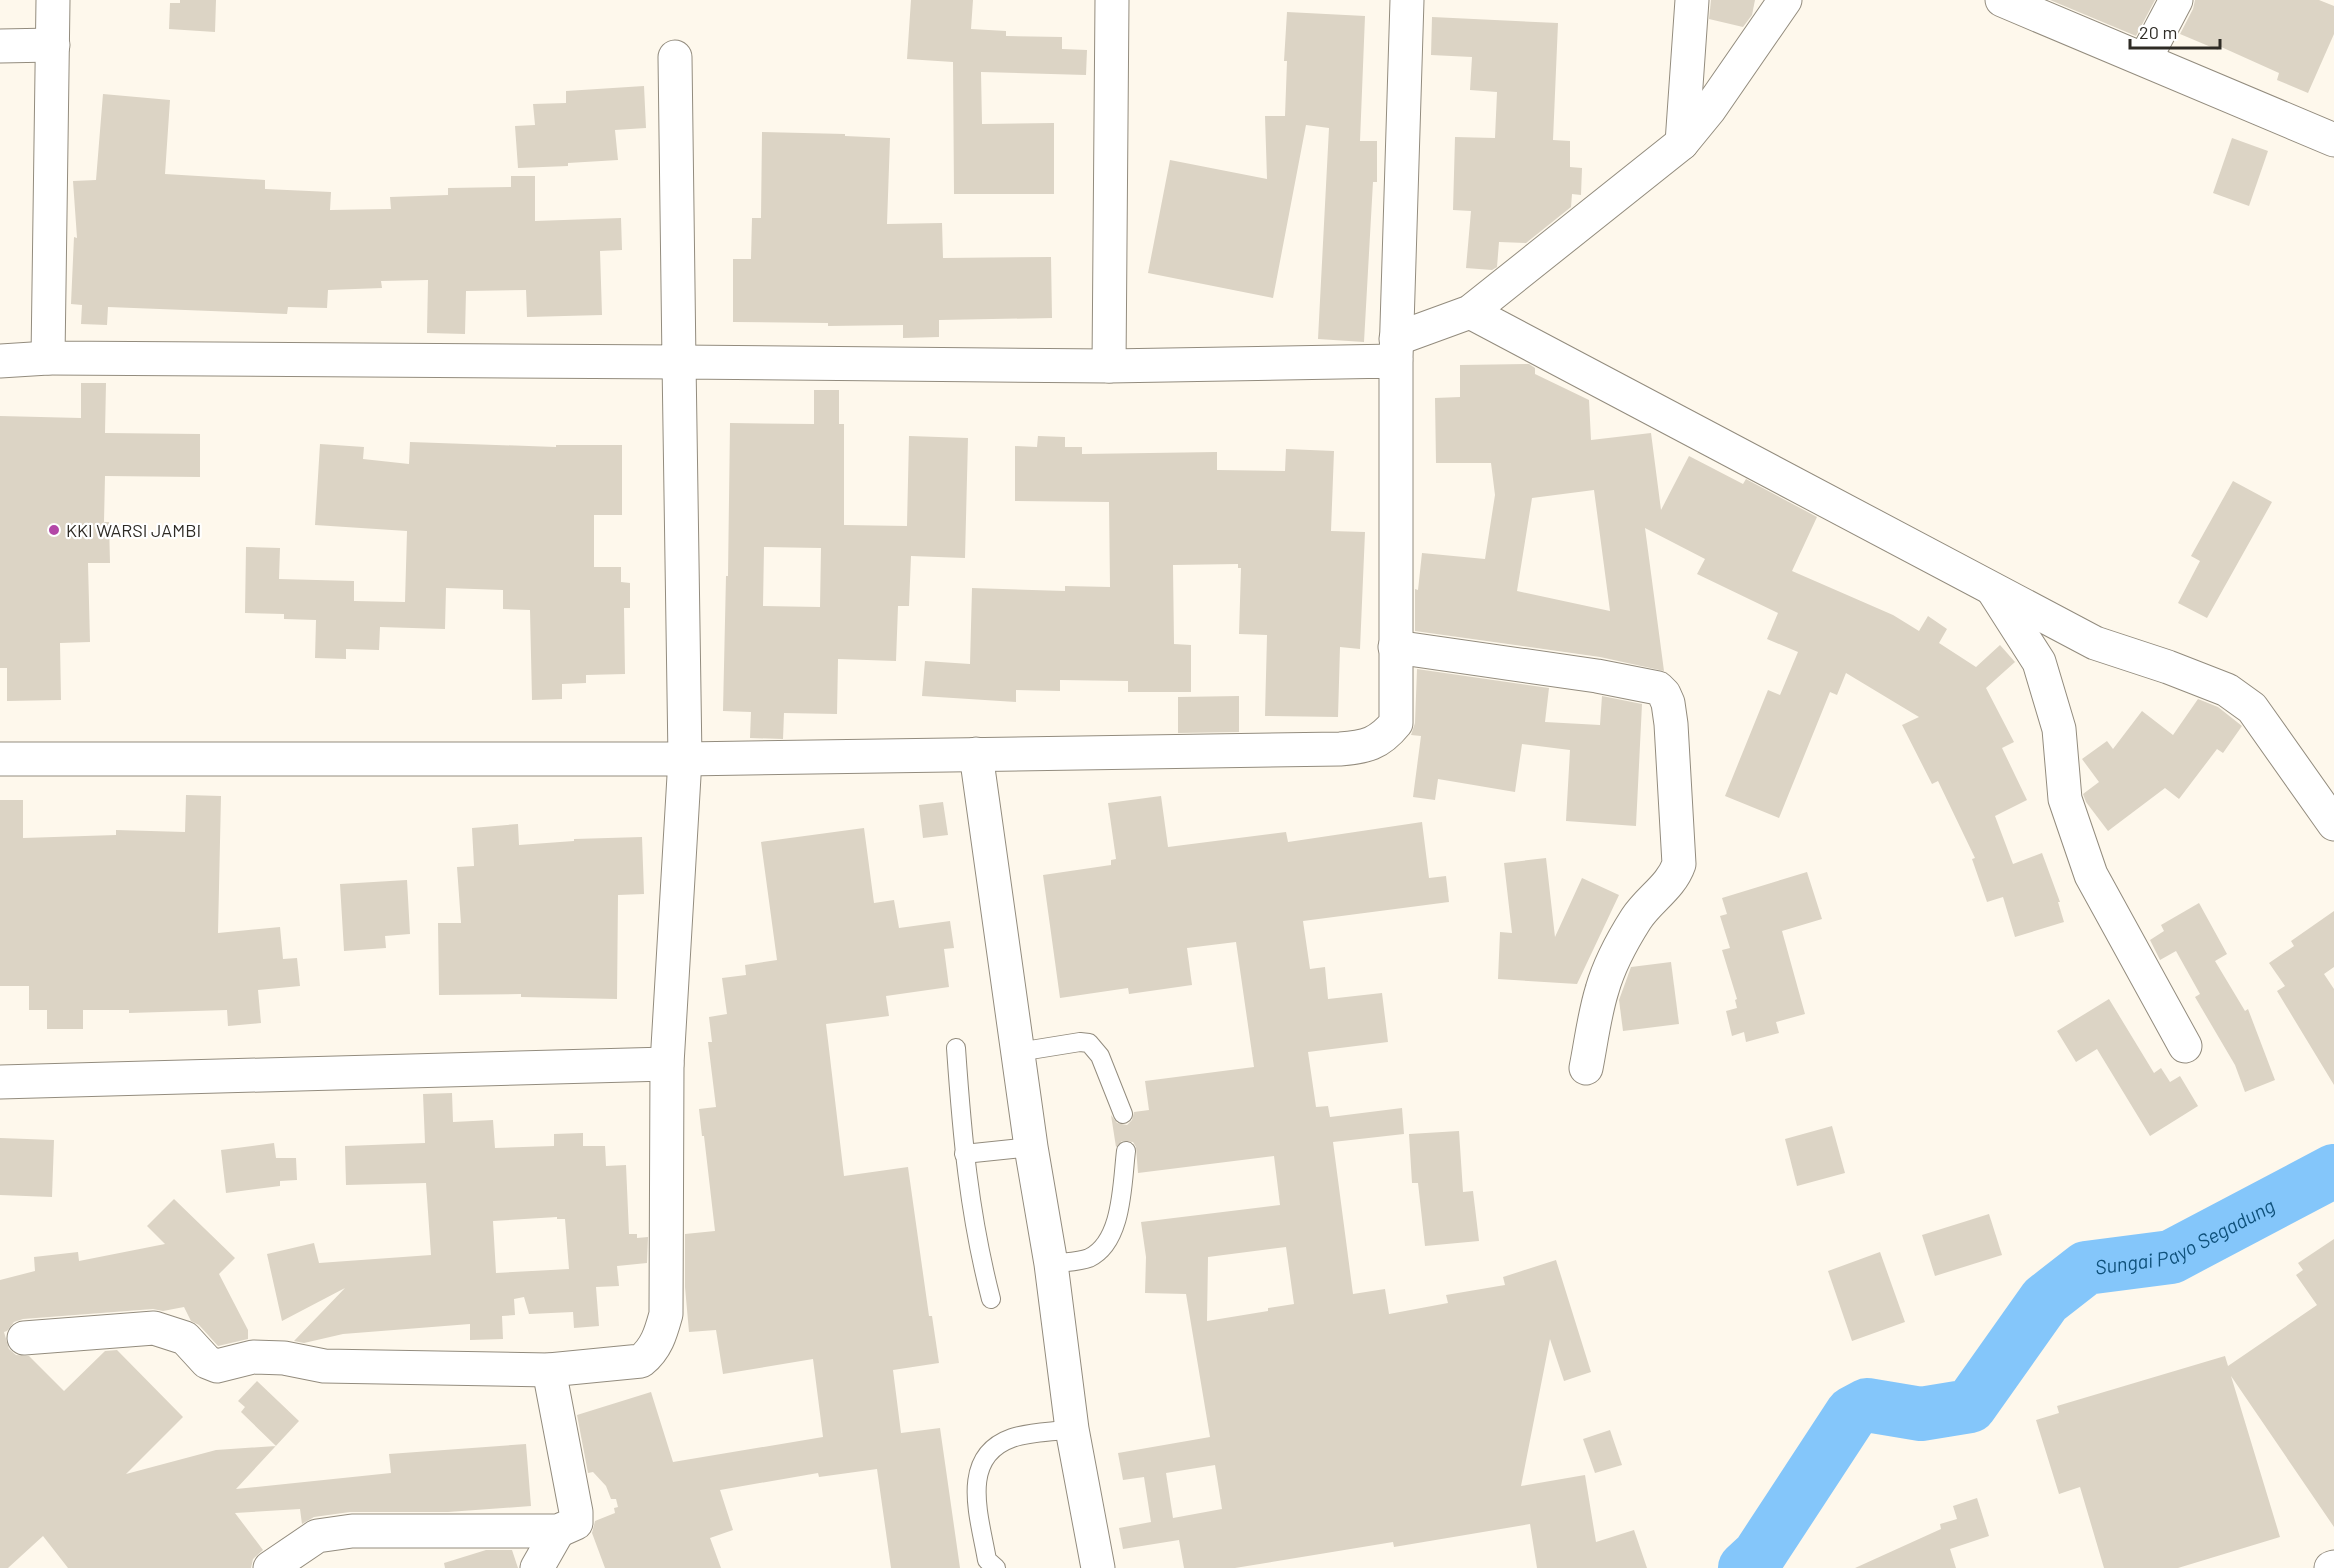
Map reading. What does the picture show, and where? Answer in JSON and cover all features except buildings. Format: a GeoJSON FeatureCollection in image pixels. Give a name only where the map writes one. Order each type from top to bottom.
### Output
{"type":"FeatureCollection","features":[{"type":"Feature","properties":{"kind":"street"},"geometry":{"type":"LineString","coordinates":[[48,358],[53,0]]}},
{"type":"Feature","properties":{"kind":"street"},"geometry":{"type":"LineString","coordinates":[[1109,366],[1112,0]]}},
{"type":"Feature","properties":{"kind":"street"},"geometry":{"type":"LineString","coordinates":[[0,759],[685,759],[1340,749],[1375,743],[1396,723],[1396,350],[1407,0]]}},
{"type":"Feature","properties":{"kind":"street"},"geometry":{"type":"LineString","coordinates":[[1682,143],[1692,0]]}},
{"type":"Feature","properties":{"kind":"street"},"geometry":{"type":"LineString","coordinates":[[0,361],[48,358],[1109,366],[1396,350],[1470,312],[1682,143],[1709,110],[1785,0]]}},
{"type":"Feature","properties":{"kind":"street"},"geometry":{"type":"LineString","coordinates":[[2002,0],[2334,140]]}},
{"type":"Feature","properties":{"kind":"street"},"geometry":{"type":"LineString","coordinates":[[2145,59],[2176,0]]}},
{"type":"Feature","properties":{"kind":"street"},"geometry":{"type":"LineString","coordinates":[[0,46],[53,45]]}},
{"type":"Feature","properties":{"kind":"street"},"geometry":{"type":"LineString","coordinates":[[24,1338],[154,1328],[185,1338],[207,1362],[217,1366],[253,1357],[284,1358],[324,1366],[549,1370],[641,1361],[650,1354],[659,1339],[666,1314],[667,1064],[685,759],[675,57]]}},
{"type":"Feature","properties":{"kind":"street"},"geometry":{"type":"LineString","coordinates":[[1470,312],[2095,643],[2168,667],[2227,690],[2252,708],[2334,824]]}},
{"type":"Feature","properties":{"kind":"street"},"geometry":{"type":"LineString","coordinates":[[1992,589],[2039,662],[2059,729],[2065,799],[2091,875],[2185,1046]]}},
{"type":"Feature","properties":{"kind":"street"},"geometry":{"type":"LineString","coordinates":[[1395,647],[1597,676],[1658,688],[1664,694],[1671,724],[1678,864],[1676,873],[1669,883],[1637,917],[1615,957],[1602,990],[1586,1068]]}},
{"type":"Feature","properties":{"kind":"street"},"geometry":{"type":"LineString","coordinates":[[976,754],[1031,1148],[1052,1264],[1072,1430],[1098,1568]]}},
{"type":"Feature","properties":{"kind":"street"},"geometry":{"type":"LineString","coordinates":[[0,1082],[667,1064]]}},
{"type":"Feature","properties":{"kind":"street"},"geometry":{"type":"LineString","coordinates":[[270,1568],[317,1536],[352,1531],[558,1531],[576,1523],[576,1512],[549,1370]]}},
{"type":"Feature","properties":{"kind":"street"},"geometry":{"type":"LineString","coordinates":[[537,1568],[558,1531]]}},
{"type":"Feature","properties":{"kind":"lane"},"geometry":{"type":"LineString","coordinates":[[1018,1052],[1080,1042],[1089,1043],[1100,1056],[1123,1114]]}},
{"type":"Feature","properties":{"kind":"lane"},"geometry":{"type":"LineString","coordinates":[[956,1048],[964,1154],[979,1250],[991,1299]]}},
{"type":"Feature","properties":{"kind":"lane"},"geometry":{"type":"LineString","coordinates":[[964,1154],[1031,1148]]}},
{"type":"Feature","properties":{"kind":"lane"},"geometry":{"type":"LineString","coordinates":[[1052,1264],[1089,1258],[1107,1243],[1116,1225],[1126,1151]]}},
{"type":"Feature","properties":{"kind":"lane"},"geometry":{"type":"LineString","coordinates":[[996,1568],[987,1560],[976,1486],[979,1468],[991,1449],[1012,1438],[1072,1430]]}},
{"type":"Feature","properties":{"kind":"waterway","name":"Sungai Payo Segadung"},"geometry":{"type":"LineString","coordinates":[[1745,1568],[1759,1555],[1852,1413],[1867,1405],[1921,1414],[1970,1406],[2045,1300],[2086,1268],[2171,1257],[2334,1171]]}},
{"type":"Feature","properties":{"kind":"place","name":"KKI WARSI JAMBI"},"geometry":{"type":"Point","coordinates":[54,530]}}]}
